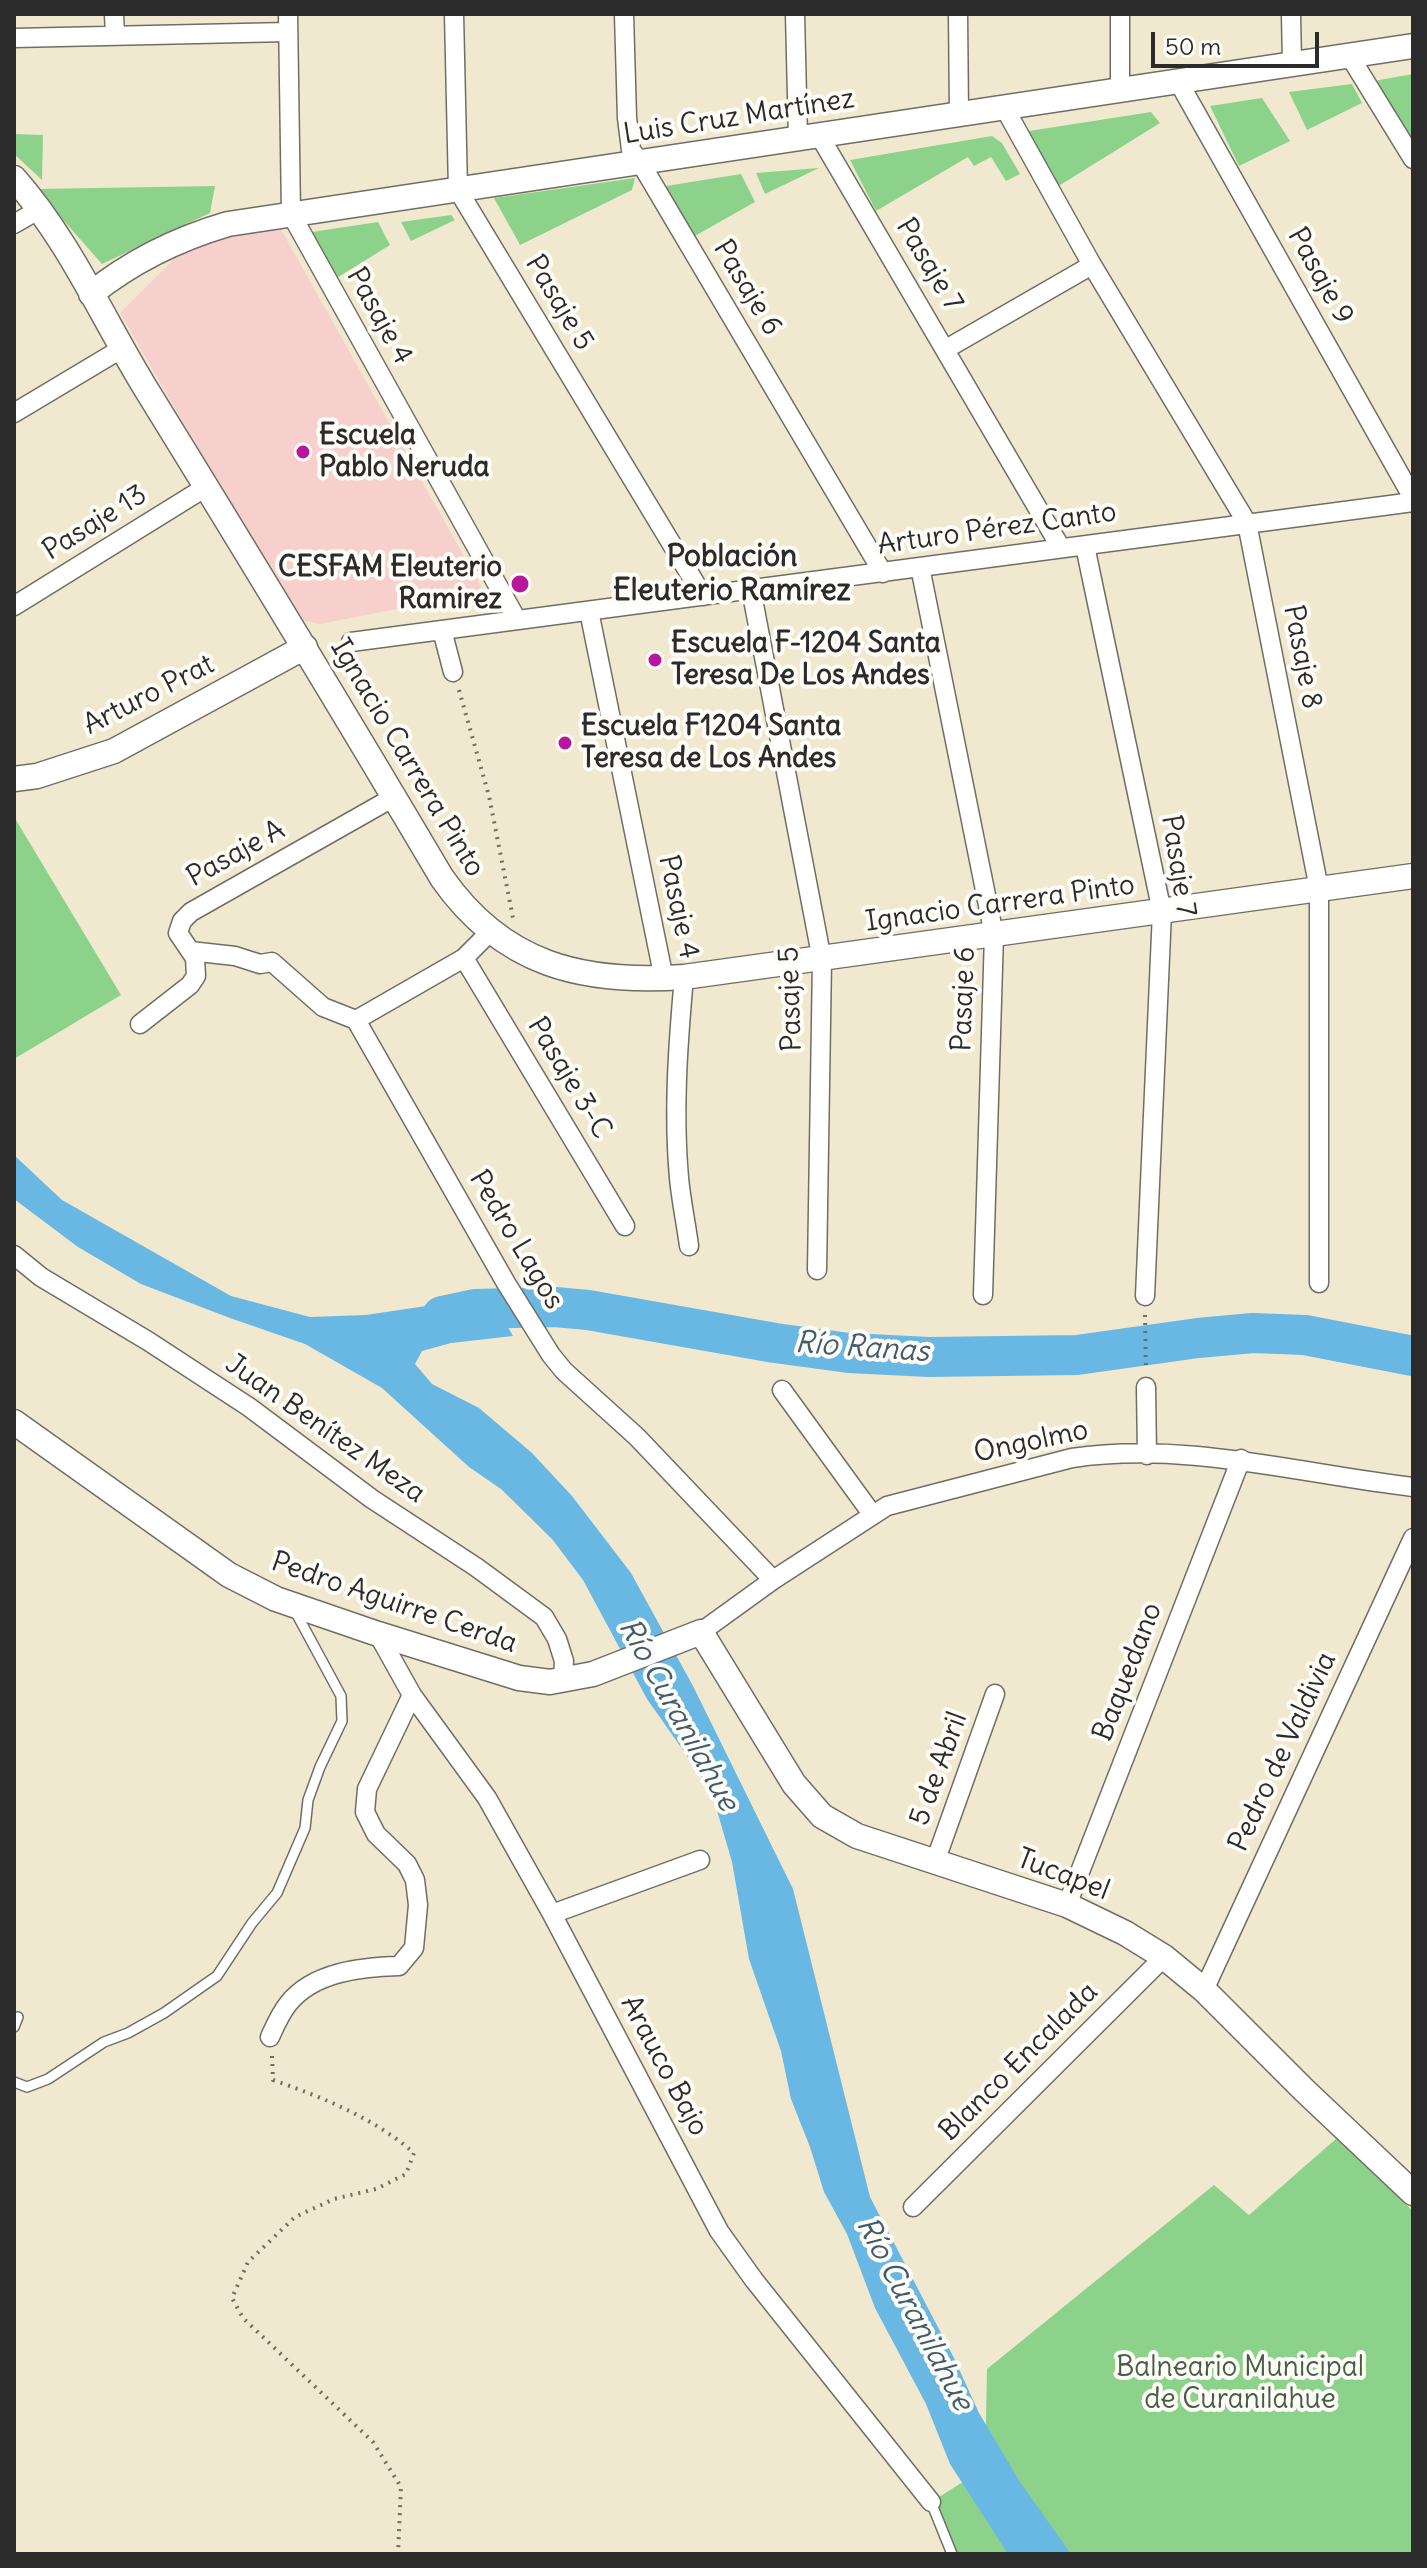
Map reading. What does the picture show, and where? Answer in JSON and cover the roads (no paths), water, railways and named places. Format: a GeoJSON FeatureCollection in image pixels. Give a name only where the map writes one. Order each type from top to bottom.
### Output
{"type":"FeatureCollection","features":[{"type":"Feature","properties":{"kind":"street"},"geometry":{"type":"LineString","coordinates":[[114,14],[115,36]]}},
{"type":"Feature","properties":{"kind":"street","name":"Pasaje 5"},"geometry":{"type":"LineString","coordinates":[[454,14],[458,190],[703,596]]}},
{"type":"Feature","properties":{"kind":"street","name":"Pasaje 6"},"geometry":{"type":"LineString","coordinates":[[624,14],[631,150],[883,573]]}},
{"type":"Feature","properties":{"kind":"street","name":"Pasaje 7"},"geometry":{"type":"LineString","coordinates":[[795,14],[809,137],[946,349],[1061,548]]}},
{"type":"Feature","properties":{"kind":"street"},"geometry":{"type":"LineString","coordinates":[[958,14],[959,114]]}},
{"type":"Feature","properties":{"kind":"street"},"geometry":{"type":"LineString","coordinates":[[1120,14],[1120,89]]}},
{"type":"Feature","properties":{"kind":"street"},"geometry":{"type":"LineString","coordinates":[[1291,14],[1292,64]]}},
{"type":"Feature","properties":{"kind":"street"},"geometry":{"type":"LineString","coordinates":[[14,38],[115,36],[288,23]]}},
{"type":"Feature","properties":{"kind":"street","name":"Pasaje 4"},"geometry":{"type":"LineString","coordinates":[[288,23],[291,214],[517,620]]}},
{"type":"Feature","properties":{"kind":"street","name":"Luis Cruz Martínez"},"geometry":{"type":"LineString","coordinates":[[91,294],[133,263],[198,232],[228,224],[1413,46]]}},
{"type":"Feature","properties":{"kind":"street"},"geometry":{"type":"LineString","coordinates":[[1349,55],[1413,159]]}},
{"type":"Feature","properties":{"kind":"street","name":"Pasaje 9"},"geometry":{"type":"LineString","coordinates":[[1178,81],[1413,500]]}},
{"type":"Feature","properties":{"kind":"street","name":"Pasaje 8"},"geometry":{"type":"LineString","coordinates":[[1004,107],[1092,265],[1247,523],[1319,889],[1319,1283]]}},
{"type":"Feature","properties":{"kind":"street","name":"Ignacio Carrera Pinto"},"geometry":{"type":"LineString","coordinates":[[14,178],[40,209],[121,349],[458,900],[490,932],[538,960],[590,975],[674,978],[822,960],[1413,876]]}},
{"type":"Feature","properties":{"kind":"street"},"geometry":{"type":"LineString","coordinates":[[14,224],[40,209]]}},
{"type":"Feature","properties":{"kind":"street"},"geometry":{"type":"LineString","coordinates":[[946,349],[1092,265]]}},
{"type":"Feature","properties":{"kind":"street"},"geometry":{"type":"LineString","coordinates":[[14,413],[121,349]]}},
{"type":"Feature","properties":{"kind":"street","name":"Pasaje 13"},"geometry":{"type":"LineString","coordinates":[[14,606],[206,487]]}},
{"type":"Feature","properties":{"kind":"street","name":"Arturo Pérez Canto"},"geometry":{"type":"LineString","coordinates":[[351,642],[1413,500]]}},
{"type":"Feature","properties":{"kind":"street","name":"Pasaje 7"},"geometry":{"type":"LineString","coordinates":[[1085,546],[1162,912],[1145,1296]]}},
{"type":"Feature","properties":{"kind":"street","name":"Pasaje 6"},"geometry":{"type":"LineString","coordinates":[[920,567],[994,935],[983,1295]]}},
{"type":"Feature","properties":{"kind":"street","name":"Pasaje 5"},"geometry":{"type":"LineString","coordinates":[[751,589],[822,960],[817,1270]]}},
{"type":"Feature","properties":{"kind":"street","name":"Pasaje 4"},"geometry":{"type":"LineString","coordinates":[[589,611],[674,978],[679,1178],[689,1246]]}},
{"type":"Feature","properties":{"kind":"street"},"geometry":{"type":"LineString","coordinates":[[442,630],[453,672]]}},
{"type":"Feature","properties":{"kind":"street","name":"Arturo Prat"},"geometry":{"type":"LineString","coordinates":[[14,779],[37,776],[114,751],[305,647]]}},
{"type":"Feature","properties":{"kind":"street","name":"Pasaje A"},"geometry":{"type":"LineString","coordinates":[[140,1024],[190,985],[196,976],[195,958],[178,933],[182,921],[191,912],[394,797]]}},
{"type":"Feature","properties":{"kind":"street"},"geometry":{"type":"LineString","coordinates":[[190,951],[235,956],[260,964],[272,962],[323,1007],[356,1020],[464,958],[490,932]]}},
{"type":"Feature","properties":{"kind":"street","name":"Pasaje 3-C"},"geometry":{"type":"LineString","coordinates":[[464,958],[625,1226]]}},
{"type":"Feature","properties":{"kind":"street","name":"Pedro Lagos"},"geometry":{"type":"LineString","coordinates":[[356,1020],[506,1283],[564,1371],[637,1437],[773,1580]]}},
{"type":"Feature","properties":{"kind":"street","name":"Juan Benítez Meza"},"geometry":{"type":"LineString","coordinates":[[14,1255],[41,1277],[148,1341],[249,1407],[372,1499],[476,1567],[544,1617],[557,1639],[564,1661],[563,1680]]}},
{"type":"Feature","properties":{"kind":"street"},"geometry":{"type":"LineString","coordinates":[[1146,1387],[1147,1455]]}},
{"type":"Feature","properties":{"kind":"street"},"geometry":{"type":"LineString","coordinates":[[782,1390],[872,1514]]}},
{"type":"Feature","properties":{"kind":"street","name":"Pedro Aguirre Cerda"},"geometry":{"type":"LineString","coordinates":[[14,1422],[229,1575],[276,1599],[378,1634],[519,1678],[550,1682],[593,1674],[694,1635]]}},
{"type":"Feature","properties":{"kind":"street","name":"Ongolmo"},"geometry":{"type":"LineString","coordinates":[[694,1635],[887,1506],[1072,1458],[1096,1454],[1241,1459],[1413,1487]]}},
{"type":"Feature","properties":{"kind":"street","name":"Baquedano"},"geometry":{"type":"LineString","coordinates":[[1067,1905],[1241,1459]]}},
{"type":"Feature","properties":{"kind":"street","name":"Pedro de Valdivia"},"geometry":{"type":"LineString","coordinates":[[1204,1990],[1413,1538]]}},
{"type":"Feature","properties":{"kind":"street","name":"Arauco Bajo"},"geometry":{"type":"LineString","coordinates":[[378,1634],[412,1695],[487,1798],[552,1914],[719,2231],[754,2280],[931,2502]]}},
{"type":"Feature","properties":{"kind":"street","name":"Tucapel"},"geometry":{"type":"LineString","coordinates":[[694,1635],[807,1801],[839,1827],[1067,1905],[1115,1928],[1164,1957],[1204,1990],[1413,2193]]}},
{"type":"Feature","properties":{"kind":"street","name":"5 de Abril"},"geometry":{"type":"LineString","coordinates":[[935,1862],[995,1694]]}},
{"type":"Feature","properties":{"kind":"street"},"geometry":{"type":"LineString","coordinates":[[270,2037],[289,2002],[310,1984],[345,1972],[399,1966],[414,1948],[418,1905],[415,1880],[407,1864],[376,1834],[365,1812],[367,1789],[412,1695]]}},
{"type":"Feature","properties":{"kind":"street"},"geometry":{"type":"LineString","coordinates":[[552,1914],[700,1860]]}},
{"type":"Feature","properties":{"kind":"street","name":"Blanco Encalada"},"geometry":{"type":"LineString","coordinates":[[913,2207],[1164,1957]]}},
{"type":"Feature","properties":{"kind":"lane"},"geometry":{"type":"LineString","coordinates":[[14,2082],[27,2087],[48,2079],[104,2042],[164,2013],[217,1976],[252,1923],[277,1893],[305,1828],[312,1789],[342,1721],[341,1696],[290,1603]]}},
{"type":"Feature","properties":{"kind":"lane"},"geometry":{"type":"LineString","coordinates":[[931,2502],[952,2554]]}},
{"type":"Feature","properties":{"kind":"water","name":"Río Curanilahue"},"geometry":{"type":"Polygon","coordinates":[[[14,1155],[62,1200],[231,1296],[310,1317],[366,1315],[492,1299],[513,1336],[451,1343],[422,1351],[415,1364],[432,1384],[479,1408],[532,1453],[572,1496],[631,1573],[693,1686],[793,1889],[870,2197],[954,2358],[979,2413],[1020,2482],[1071,2554],[1008,2554],[950,2464],[926,2404],[875,2308],[847,2234],[824,2192],[791,2099],[781,2051],[749,1959],[732,1862],[711,1790],[647,1699],[583,1580],[552,1539],[501,1489],[469,1467],[382,1388],[305,1344],[141,1284],[78,1247],[14,1199],[14,1155]]]}},
{"type":"Feature","properties":{"kind":"waterway","name":"Río Ranas"},"geometry":{"type":"LineString","coordinates":[[442,1316],[475,1309],[555,1307],[849,1353],[929,1357],[1077,1355],[1253,1333],[1305,1335],[1413,1356]]}},
{"type":"Feature","properties":{"kind":"place","name":"Escuela Pablo Neruda"},"geometry":{"type":"Point","coordinates":[303,452]}},
{"type":"Feature","properties":{"kind":"place","name":"CESFAM Eleuterio Ramirez"},"geometry":{"type":"Point","coordinates":[520,584]}},
{"type":"Feature","properties":{"kind":"place","name":"Escuela F-1204 Santa Teresa De Los Andes"},"geometry":{"type":"Point","coordinates":[655,660]}},
{"type":"Feature","properties":{"kind":"place","name":"Escuela F1204 Santa Teresa de Los Andes"},"geometry":{"type":"Point","coordinates":[565,743]}},
{"type":"Feature","properties":{"kind":"district","name":"Población Eleuterio Ramírez"},"geometry":{"type":"Point","coordinates":[732,574]}},
{"type":"Feature","properties":{"kind":"park label","name":"Balneario Municipal de Curanilahue"},"geometry":{"type":"Point","coordinates":[1240,2384]}}]}
